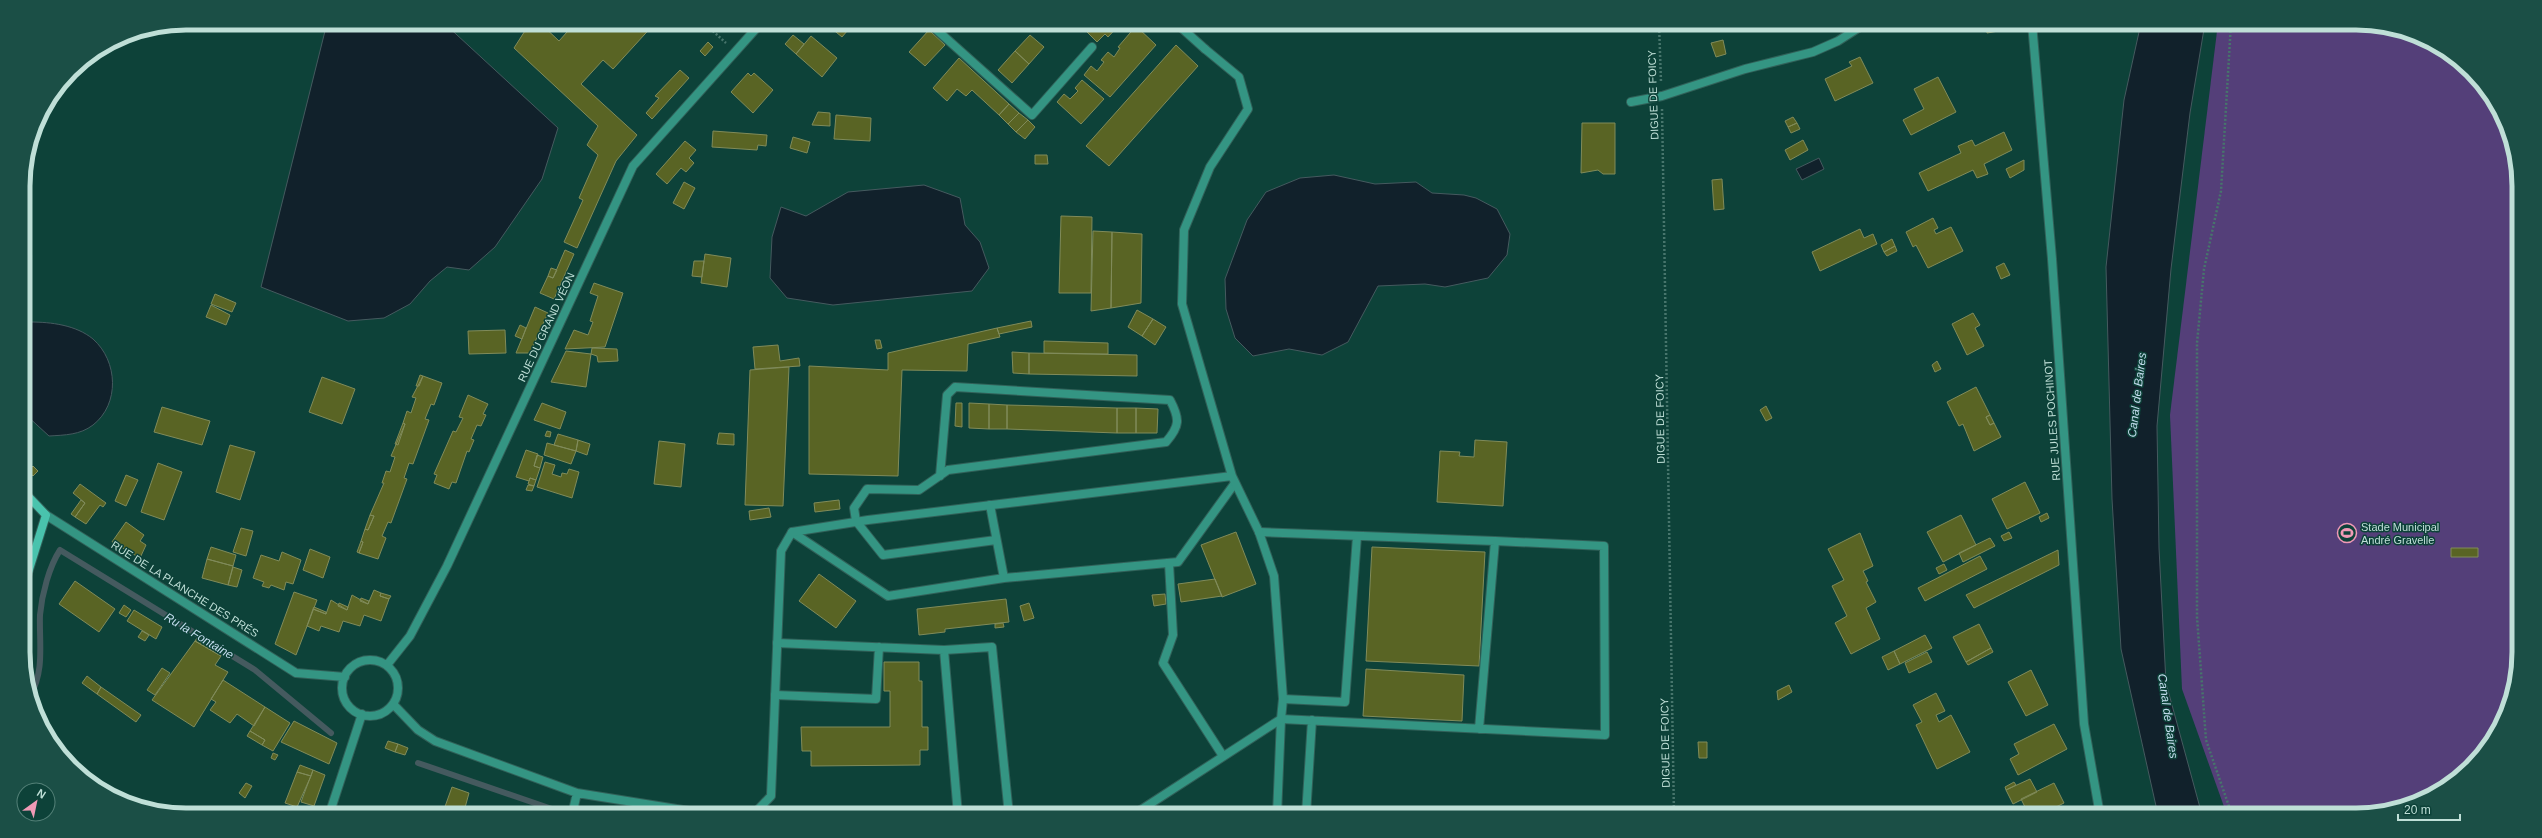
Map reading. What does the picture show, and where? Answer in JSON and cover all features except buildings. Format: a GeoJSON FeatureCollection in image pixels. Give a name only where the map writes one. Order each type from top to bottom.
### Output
{"type":"FeatureCollection","features":[{"type":"Feature","properties":{"kind":"street","name":"RUE DU GRAND VÉON"},"geometry":{"type":"LineString","coordinates":[[387,665],[410,636],[448,566],[633,166],[754,30]]}},
{"type":"Feature","properties":{"kind":"street"},"geometry":{"type":"LineString","coordinates":[[937,30],[1032,115],[1092,47]]}},
{"type":"Feature","properties":{"kind":"street"},"geometry":{"type":"LineString","coordinates":[[1184,30],[1239,77],[1248,109],[1210,167],[1184,230],[1182,304],[1234,479],[1259,532],[1274,576],[1283,699],[1277,808]]}},
{"type":"Feature","properties":{"kind":"street"},"geometry":{"type":"LineString","coordinates":[[1631,102],[1662,96],[1745,69],[1813,52],[1838,41],[1855,30]]}},
{"type":"Feature","properties":{"kind":"street","name":"RUE JULES POCHINOT"},"geometry":{"type":"LineString","coordinates":[[2033,30],[2052,259],[2084,724],[2099,808]]}},
{"type":"Feature","properties":{"kind":"street"},"geometry":{"type":"LineString","coordinates":[[940,476],[947,395],[954,387],[1170,400],[1178,416],[1175,432],[1166,442],[948,470],[940,476],[919,490],[867,489],[854,508],[856,521],[883,555],[996,540]]}},
{"type":"Feature","properties":{"kind":"street"},"geometry":{"type":"LineString","coordinates":[[792,532],[856,521],[1234,479]]}},
{"type":"Feature","properties":{"kind":"street"},"geometry":{"type":"LineString","coordinates":[[792,532],[888,596],[1004,578],[1178,562],[1234,479]]}},
{"type":"Feature","properties":{"kind":"street","name":"RUE DE LA PLANCHE DES PRÉS"},"geometry":{"type":"LineString","coordinates":[[30,498],[46,515],[296,673],[345,677]]}},
{"type":"Feature","properties":{"kind":"street"},"geometry":{"type":"LineString","coordinates":[[990,505],[1004,578]]}},
{"type":"Feature","properties":{"kind":"street"},"geometry":{"type":"LineString","coordinates":[[30,566],[46,515]]}},
{"type":"Feature","properties":{"kind":"street"},"geometry":{"type":"LineString","coordinates":[[760,808],[771,796],[781,551],[792,532]]}},
{"type":"Feature","properties":{"kind":"street"},"geometry":{"type":"LineString","coordinates":[[1144,808],[1281,719],[1605,734],[1604,546],[1259,532]]}},
{"type":"Feature","properties":{"kind":"street"},"geometry":{"type":"LineString","coordinates":[[1283,699],[1345,702],[1357,536]]}},
{"type":"Feature","properties":{"kind":"street"},"geometry":{"type":"LineString","coordinates":[[1479,728],[1495,541]]}},
{"type":"Feature","properties":{"kind":"street"},"geometry":{"type":"LineString","coordinates":[[1169,563],[1173,635],[1164,663],[1223,756]]}},
{"type":"Feature","properties":{"kind":"street"},"geometry":{"type":"LineString","coordinates":[[777,643],[944,650],[992,647],[1008,808]]}},
{"type":"Feature","properties":{"kind":"street"},"geometry":{"type":"LineString","coordinates":[[775,695],[876,699],[879,647]]}},
{"type":"Feature","properties":{"kind":"street"},"geometry":{"type":"LineString","coordinates":[[944,650],[957,808]]}},
{"type":"Feature","properties":{"kind":"street"},"geometry":{"type":"LineString","coordinates":[[363,661],[380,661],[387,665],[393,671],[398,687],[393,704],[379,714],[362,714],[351,707],[344,695],[345,677],[355,664],[363,661]]}},
{"type":"Feature","properties":{"kind":"street"},"geometry":{"type":"LineString","coordinates":[[393,704],[418,730],[435,741],[577,793],[670,808]]}},
{"type":"Feature","properties":{"kind":"street"},"geometry":{"type":"LineString","coordinates":[[331,808],[362,714]]}},
{"type":"Feature","properties":{"kind":"street"},"geometry":{"type":"LineString","coordinates":[[1306,808],[1312,720]]}},
{"type":"Feature","properties":{"kind":"street"},"geometry":{"type":"LineString","coordinates":[[574,808],[577,793]]}},
{"type":"Feature","properties":{"kind":"path"},"geometry":{"type":"LineString","coordinates":[[712,30],[735,51]]}},
{"type":"Feature","properties":{"kind":"path","name":"DIGUE DE FOICY"},"geometry":{"type":"LineString","coordinates":[[1659,30],[1662,96],[1674,808]]}},
{"type":"Feature","properties":{"kind":"path"},"geometry":{"type":"LineString","coordinates":[[2230,808],[2206,740],[2197,617],[2197,343],[2204,269],[2221,191],[2231,30]]}},
{"type":"Feature","properties":{"kind":"shaded area","name":"Stade Municipal André Gravelle"},"geometry":{"type":"Polygon","coordinates":[[[2217,30],[2377,31],[2397,35],[2416,42],[2443,56],[2451,62],[2473,83],[2486,99],[2504,136],[2511,165],[2512,663],[2507,693],[2496,721],[2480,747],[2451,776],[2443,782],[2416,796],[2397,803],[2377,807],[2224,808],[2182,689],[2170,415],[2217,30]]]}},
{"type":"Feature","properties":{"kind":"water"},"geometry":{"type":"Polygon","coordinates":[[[325,30],[452,30],[558,128],[542,179],[495,247],[469,270],[447,267],[430,281],[410,304],[384,318],[348,321],[261,287],[325,30]]]}},
{"type":"Feature","properties":{"kind":"water","name":"Canal de Baires"},"geometry":{"type":"Polygon","coordinates":[[[2139,30],[2204,30],[2190,113],[2171,269],[2157,426],[2159,548],[2166,683],[2200,808],[2156,808],[2121,649],[2112,499],[2106,267],[2124,100],[2139,30]]]}},
{"type":"Feature","properties":{"kind":"water"},"geometry":{"type":"Polygon","coordinates":[[[1819,158],[1824,169],[1802,180],[1796,169],[1819,158]]]}},
{"type":"Feature","properties":{"kind":"water"},"geometry":{"type":"Polygon","coordinates":[[[1334,175],[1375,184],[1416,182],[1432,193],[1464,195],[1476,198],[1497,209],[1510,234],[1507,255],[1488,278],[1445,287],[1425,284],[1378,286],[1348,342],[1322,355],[1289,349],[1253,356],[1235,338],[1226,309],[1225,279],[1247,220],[1266,192],[1300,178],[1334,175]]]}},
{"type":"Feature","properties":{"kind":"water"},"geometry":{"type":"Polygon","coordinates":[[[924,185],[960,198],[965,225],[980,242],[989,268],[972,291],[833,305],[787,298],[770,278],[772,237],[781,207],[806,216],[848,192],[924,185]]]}},
{"type":"Feature","properties":{"kind":"water"},"geometry":{"type":"Polygon","coordinates":[[[30,322],[63,325],[86,334],[101,348],[111,370],[111,394],[108,406],[102,416],[93,425],[83,431],[72,434],[49,436],[30,419],[30,322]]]}},
{"type":"Feature","properties":{"kind":"waterway","name":"Ru la Fontaine"},"geometry":{"type":"LineString","coordinates":[[34,688],[38,677],[40,656],[40,615],[42,598],[49,572],[60,550],[255,670],[331,733]]}},
{"type":"Feature","properties":{"kind":"waterway","name":"Ru la Fontaine"},"geometry":{"type":"LineString","coordinates":[[418,763],[549,808]]}},
{"type":"Feature","properties":{"kind":"place","name":"Stade Municipal André Gravelle"},"geometry":{"type":"Point","coordinates":[2347,533]}}]}
